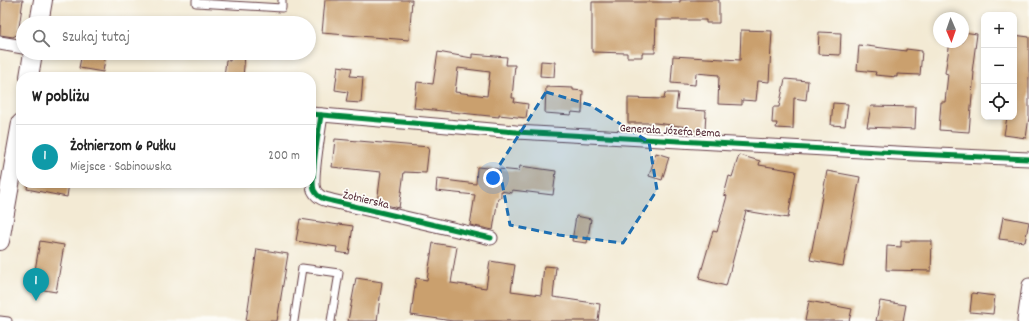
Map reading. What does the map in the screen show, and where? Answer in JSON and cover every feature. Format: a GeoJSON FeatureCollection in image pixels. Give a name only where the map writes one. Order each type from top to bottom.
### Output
{"type":"FeatureCollection","features":[{"type":"Feature","properties":{"kind":"street"},"geometry":{"type":"LineString","coordinates":[[40,16],[43,0]]}},
{"type":"Feature","properties":{"kind":"street"},"geometry":{"type":"LineString","coordinates":[[0,43],[16,46]]}},
{"type":"Feature","properties":{"kind":"street"},"geometry":{"type":"LineString","coordinates":[[30,72],[32,60]]}},
{"type":"Feature","properties":{"kind":"street","name":"Generała Józefa Bema"},"geometry":{"type":"LineString","coordinates":[[316,114],[516,132],[1029,159]]}},
{"type":"Feature","properties":{"kind":"street"},"geometry":{"type":"LineString","coordinates":[[0,241],[16,150]]}},
{"type":"Feature","properties":{"kind":"street","name":"Żołnierska"},"geometry":{"type":"LineString","coordinates":[[314,188],[319,197],[384,214],[492,238]]}},
{"type":"Feature","properties":{"kind":"street"},"geometry":{"type":"LineString","coordinates":[[1024,321],[1029,285]]}},
{"type":"Feature","properties":{"kind":"lane"},"geometry":{"type":"LineString","coordinates":[[196,0],[196,4],[282,8],[282,0]]}},
{"type":"Feature","properties":{"kind":"lane"},"geometry":{"type":"LineString","coordinates":[[294,321],[302,268],[339,273],[331,321]]}},
{"type":"Feature","properties":{"kind":"lane"},"geometry":{"type":"LineString","coordinates":[[0,320],[8,321]]}},
{"type":"Feature","properties":{"kind":"highlighted area"},"geometry":{"type":"Polygon","coordinates":[[[546,92],[590,105],[649,142],[657,190],[623,243],[559,235],[510,225],[499,166],[546,92]]]}},
{"type":"Feature","properties":{"kind":"building"},"geometry":{"type":"Polygon","coordinates":[[[1,0],[23,0],[21,16],[16,16],[16,35],[13,37],[0,35],[1,0]]]}},
{"type":"Feature","properties":{"kind":"building"},"geometry":{"type":"Polygon","coordinates":[[[325,0],[412,0],[409,40],[322,33],[325,0]]]}},
{"type":"Feature","properties":{"kind":"building"},"geometry":{"type":"Polygon","coordinates":[[[680,0],[719,0],[719,23],[706,23],[706,20],[656,20],[655,53],[642,53],[642,57],[627,57],[627,53],[592,52],[592,2],[680,2],[680,0]]]}},
{"type":"Feature","properties":{"kind":"building"},"geometry":{"type":"Polygon","coordinates":[[[741,30],[772,31],[769,82],[758,81],[756,101],[742,100],[742,105],[718,104],[719,75],[696,73],[695,85],[671,83],[673,56],[740,60],[741,30]]]}},
{"type":"Feature","properties":{"kind":"building"},"geometry":{"type":"Polygon","coordinates":[[[819,32],[841,33],[840,55],[818,54],[819,32]]]}},
{"type":"Feature","properties":{"kind":"building"},"geometry":{"type":"Polygon","coordinates":[[[969,33],[977,34],[972,72],[974,72],[969,132],[939,130],[941,102],[945,102],[948,74],[945,73],[949,48],[969,48],[969,33]]]}},
{"type":"Feature","properties":{"kind":"building"},"geometry":{"type":"Polygon","coordinates":[[[1017,35],[1029,37],[1029,117],[1026,138],[1004,135],[1006,120],[1017,120],[1017,35]]]}},
{"type":"Feature","properties":{"kind":"building"},"geometry":{"type":"Polygon","coordinates":[[[859,45],[906,51],[906,49],[922,51],[920,75],[897,74],[897,77],[875,75],[876,72],[857,70],[859,45]]]}},
{"type":"Feature","properties":{"kind":"building"},"geometry":{"type":"Polygon","coordinates":[[[438,52],[472,58],[472,54],[507,57],[506,65],[515,65],[512,98],[515,98],[514,102],[528,104],[526,118],[499,115],[499,117],[414,108],[417,82],[433,84],[438,52]],[[458,68],[455,92],[487,96],[490,72],[458,68]]]}},
{"type":"Feature","properties":{"kind":"building"},"geometry":{"type":"Polygon","coordinates":[[[81,60],[105,60],[103,72],[79,68],[81,60]]]}},
{"type":"Feature","properties":{"kind":"building"},"geometry":{"type":"Polygon","coordinates":[[[226,60],[245,60],[243,72],[225,72],[226,60]]]}},
{"type":"Feature","properties":{"kind":"building"},"geometry":{"type":"Polygon","coordinates":[[[541,61],[555,62],[554,77],[540,76],[541,61]]]}},
{"type":"Feature","properties":{"kind":"building"},"geometry":{"type":"Polygon","coordinates":[[[338,66],[352,68],[350,76],[363,77],[361,103],[346,102],[348,92],[335,90],[338,66]]]}},
{"type":"Feature","properties":{"kind":"building"},"geometry":{"type":"Polygon","coordinates":[[[785,79],[808,81],[806,100],[794,98],[793,129],[776,128],[777,123],[772,123],[773,107],[779,107],[785,79]]]}},
{"type":"Feature","properties":{"kind":"building"},"geometry":{"type":"Polygon","coordinates":[[[546,87],[573,88],[573,90],[583,91],[582,113],[572,112],[571,115],[545,113],[546,87]]]}},
{"type":"Feature","properties":{"kind":"building"},"geometry":{"type":"Polygon","coordinates":[[[665,93],[678,93],[676,109],[706,111],[705,131],[688,130],[688,127],[655,123],[628,123],[628,98],[664,99],[665,93]]]}},
{"type":"Feature","properties":{"kind":"building"},"geometry":{"type":"Polygon","coordinates":[[[833,103],[848,104],[845,126],[831,125],[833,103]]]}},
{"type":"Feature","properties":{"kind":"building"},"geometry":{"type":"Polygon","coordinates":[[[871,106],[916,107],[915,129],[867,127],[871,106]]]}},
{"type":"Feature","properties":{"kind":"building"},"geometry":{"type":"Polygon","coordinates":[[[335,139],[429,147],[426,173],[404,172],[399,208],[377,203],[381,172],[332,167],[335,139]]]}},
{"type":"Feature","properties":{"kind":"building"},"geometry":{"type":"Polygon","coordinates":[[[656,153],[669,157],[662,180],[649,176],[656,153]]]}},
{"type":"Feature","properties":{"kind":"building"},"geometry":{"type":"Polygon","coordinates":[[[739,155],[760,161],[759,165],[796,171],[788,218],[746,211],[726,286],[699,279],[713,231],[717,232],[727,196],[724,195],[729,176],[732,177],[739,155]]]}},
{"type":"Feature","properties":{"kind":"building"},"geometry":{"type":"Polygon","coordinates":[[[520,166],[556,171],[553,195],[512,190],[512,193],[501,191],[501,198],[498,198],[493,230],[470,225],[475,195],[436,191],[437,179],[476,184],[477,167],[519,171],[520,166]]]}},
{"type":"Feature","properties":{"kind":"building"},"geometry":{"type":"Polygon","coordinates":[[[827,171],[860,177],[843,266],[810,260],[827,171]]]}},
{"type":"Feature","properties":{"kind":"building"},"geometry":{"type":"Polygon","coordinates":[[[27,188],[68,188],[67,197],[27,188]]]}},
{"type":"Feature","properties":{"kind":"building"},"geometry":{"type":"Polygon","coordinates":[[[576,216],[591,219],[587,243],[572,241],[576,216]]]}},
{"type":"Feature","properties":{"kind":"building"},"geometry":{"type":"Polygon","coordinates":[[[1003,217],[1029,222],[1025,242],[999,239],[1003,217]]]}},
{"type":"Feature","properties":{"kind":"building"},"geometry":{"type":"Polygon","coordinates":[[[300,219],[353,226],[349,254],[336,252],[337,247],[296,241],[300,219]]]}},
{"type":"Feature","properties":{"kind":"building"},"geometry":{"type":"Polygon","coordinates":[[[40,241],[64,245],[56,292],[32,288],[40,241]]]}},
{"type":"Feature","properties":{"kind":"building"},"geometry":{"type":"Polygon","coordinates":[[[901,241],[932,241],[931,271],[886,270],[887,246],[901,247],[901,241]]]}},
{"type":"Feature","properties":{"kind":"building"},"geometry":{"type":"Polygon","coordinates":[[[433,243],[457,247],[451,283],[486,288],[490,261],[515,265],[511,291],[541,295],[544,266],[556,267],[553,297],[600,304],[598,321],[453,321],[411,315],[416,278],[427,280],[433,243]]]}},
{"type":"Feature","properties":{"kind":"building"},"geometry":{"type":"Polygon","coordinates":[[[257,249],[288,254],[277,321],[246,321],[257,249]]]}},
{"type":"Feature","properties":{"kind":"building"},"geometry":{"type":"Polygon","coordinates":[[[356,278],[382,282],[377,321],[348,321],[356,278]]]}},
{"type":"Feature","properties":{"kind":"building"},"geometry":{"type":"Polygon","coordinates":[[[972,293],[995,296],[993,314],[970,312],[972,293]]]}},
{"type":"Feature","properties":{"kind":"building"},"geometry":{"type":"Polygon","coordinates":[[[809,301],[852,309],[849,321],[805,321],[809,301]]]}},
{"type":"Feature","properties":{"kind":"building"},"geometry":{"type":"Polygon","coordinates":[[[880,301],[906,305],[903,321],[876,321],[880,301]]]}},
{"type":"Feature","properties":{"kind":"cycle path"},"geometry":{"type":"LineString","coordinates":[[316,114],[516,132],[1029,159]]}},
{"type":"Feature","properties":{"kind":"cycle path"},"geometry":{"type":"LineString","coordinates":[[316,148],[321,115]]}},
{"type":"Feature","properties":{"kind":"cycle path"},"geometry":{"type":"LineString","coordinates":[[314,188],[316,193],[324,199],[491,238]]}},
{"type":"Feature","properties":{"kind":"place","name":"Żołnierzom 6 Pułku"},"geometry":{"type":"Point","coordinates":[36,301]}}]}
